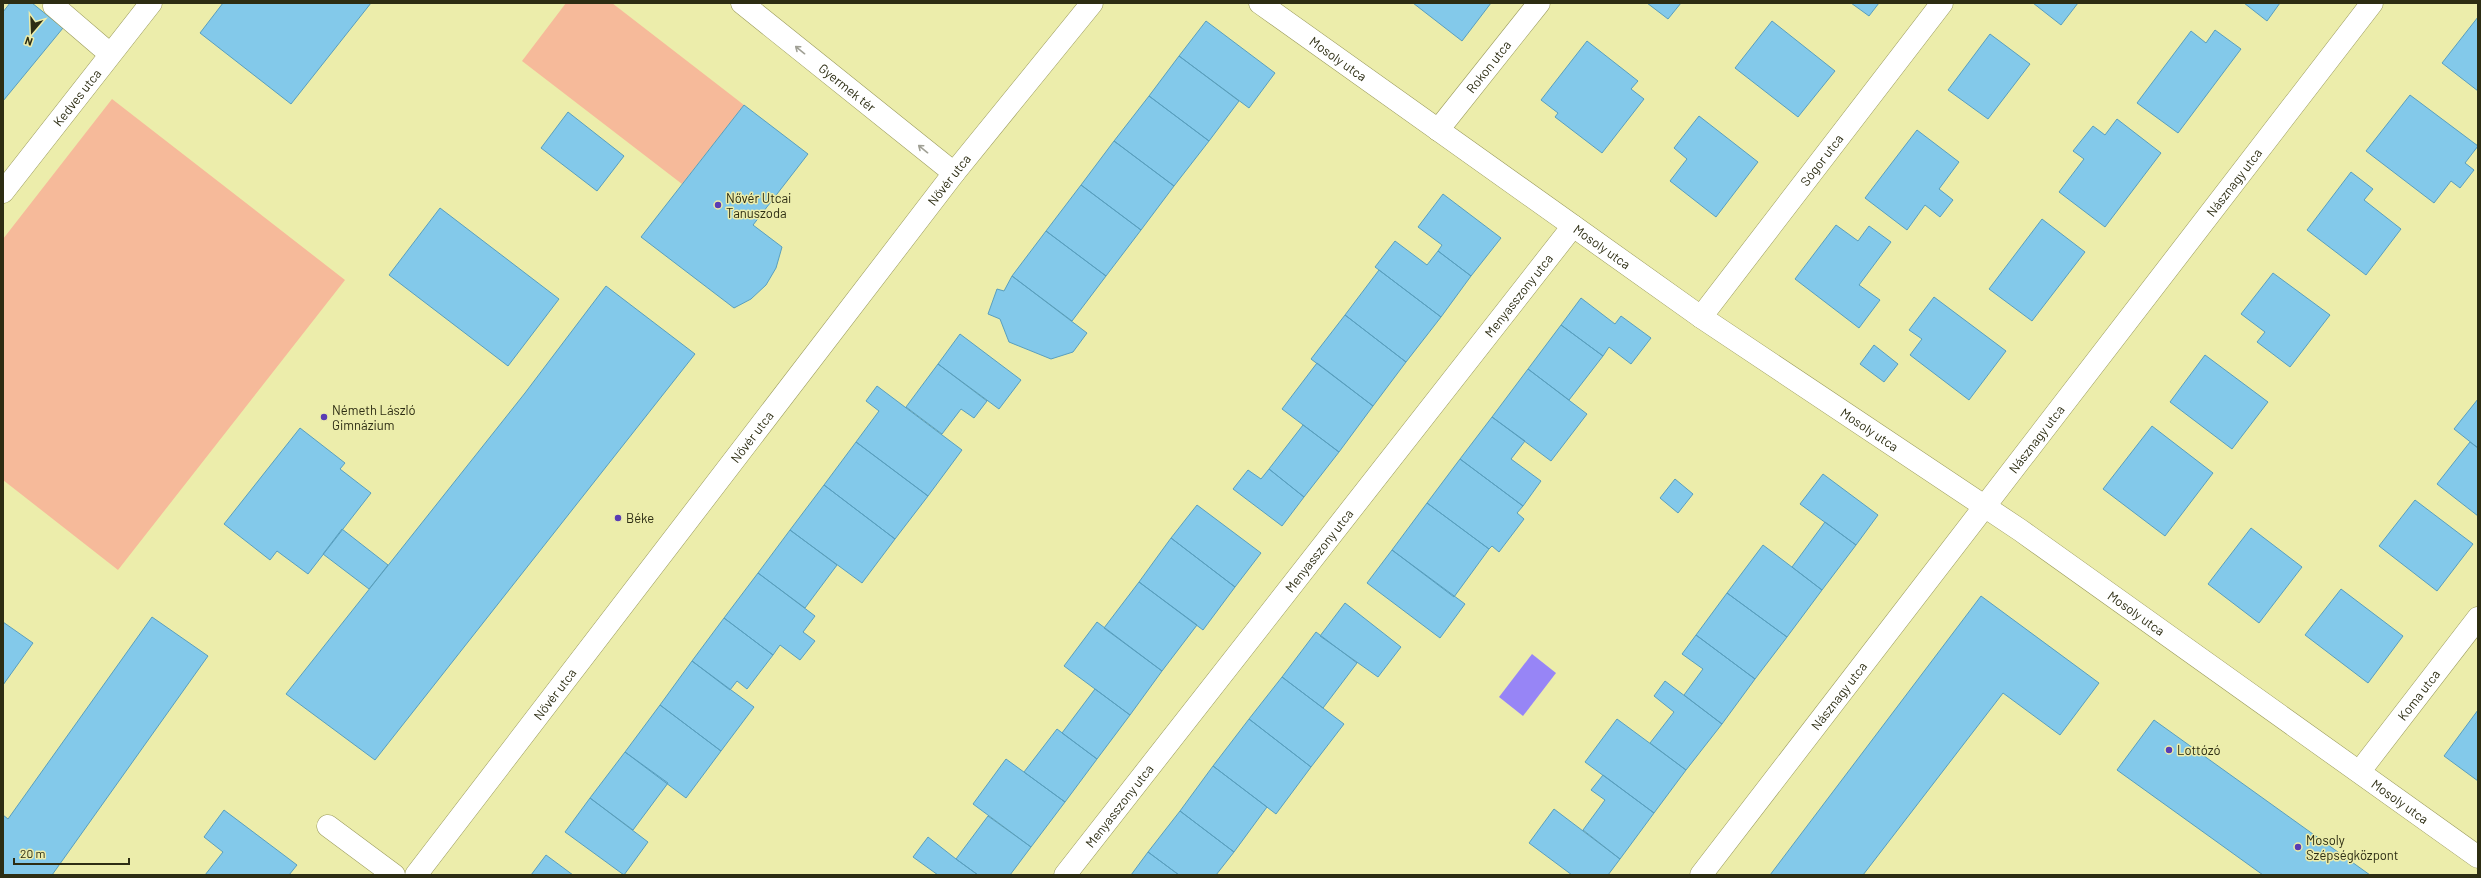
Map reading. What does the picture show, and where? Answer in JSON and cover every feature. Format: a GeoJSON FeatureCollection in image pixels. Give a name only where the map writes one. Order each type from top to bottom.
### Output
{"type":"FeatureCollection","features":[{"type":"Feature","properties":{"kind":"street","name":"Kedves utca"},"geometry":{"type":"LineString","coordinates":[[3,192],[151,3]]}},
{"type":"Feature","properties":{"kind":"street","name":"Gyermek tér"},"geometry":{"type":"LineString","coordinates":[[742,3],[954,173]]}},
{"type":"Feature","properties":{"kind":"street","name":"Nővér utca"},"geometry":{"type":"LineString","coordinates":[[416,875],[954,173],[1092,3]]}},
{"type":"Feature","properties":{"kind":"street","name":"Mosoly utca"},"geometry":{"type":"LineString","coordinates":[[1260,3],[1701,317],[1985,507],[2360,771],[2478,857]]}},
{"type":"Feature","properties":{"kind":"street","name":"Rokon utca"},"geometry":{"type":"LineString","coordinates":[[1438,130],[1539,3]]}},
{"type":"Feature","properties":{"kind":"street","name":"Sógor utca"},"geometry":{"type":"LineString","coordinates":[[1701,317],[1942,3]]}},
{"type":"Feature","properties":{"kind":"street","name":"Násznagy utca"},"geometry":{"type":"LineString","coordinates":[[1701,875],[2372,3]]}},
{"type":"Feature","properties":{"kind":"street"},"geometry":{"type":"LineString","coordinates":[[54,6],[110,54]]}},
{"type":"Feature","properties":{"kind":"street","name":"Menyasszony utca"},"geometry":{"type":"LineString","coordinates":[[1065,875],[1573,226]]}},
{"type":"Feature","properties":{"kind":"street","name":"Koma utca"},"geometry":{"type":"LineString","coordinates":[[2360,771],[2478,618]]}},
{"type":"Feature","properties":{"kind":"street"},"geometry":{"type":"LineString","coordinates":[[328,826],[394,875]]}},
{"type":"Feature","properties":{"kind":"shaded area"},"geometry":{"type":"Polygon","coordinates":[[[566,3],[612,3],[744,105],[682,184],[522,61],[566,3]]]}},
{"type":"Feature","properties":{"kind":"shaded area"},"geometry":{"type":"Polygon","coordinates":[[[112,99],[345,280],[118,570],[3,480],[3,239],[112,99]]]}},
{"type":"Feature","properties":{"kind":"shaded area"},"geometry":{"type":"Polygon","coordinates":[[[1532,654],[1556,673],[1523,716],[1499,697],[1532,654]]]}},
{"type":"Feature","properties":{"kind":"building"},"geometry":{"type":"Polygon","coordinates":[[[10,3],[32,3],[63,28],[3,101],[3,12],[10,3]]]}},
{"type":"Feature","properties":{"kind":"building"},"geometry":{"type":"Polygon","coordinates":[[[223,3],[371,3],[291,104],[200,33],[223,3]]]}},
{"type":"Feature","properties":{"kind":"building"},"geometry":{"type":"Polygon","coordinates":[[[1413,3],[1491,3],[1462,41],[1413,3]]]}},
{"type":"Feature","properties":{"kind":"building"},"geometry":{"type":"Polygon","coordinates":[[[1647,3],[1681,3],[1668,19],[1647,3]]]}},
{"type":"Feature","properties":{"kind":"building"},"geometry":{"type":"Polygon","coordinates":[[[1851,3],[1879,3],[1869,16],[1851,3]]]}},
{"type":"Feature","properties":{"kind":"building"},"geometry":{"type":"Polygon","coordinates":[[[2033,3],[2078,3],[2061,25],[2033,3]]]}},
{"type":"Feature","properties":{"kind":"building"},"geometry":{"type":"Polygon","coordinates":[[[2244,3],[2280,3],[2267,21],[2244,3]]]}},
{"type":"Feature","properties":{"kind":"building"},"geometry":{"type":"Polygon","coordinates":[[[2478,17],[2478,91],[2442,63],[2478,17]]]}},
{"type":"Feature","properties":{"kind":"building"},"geometry":{"type":"Polygon","coordinates":[[[1206,21],[1275,73],[1249,108],[1179,56],[1206,21]]]}},
{"type":"Feature","properties":{"kind":"building"},"geometry":{"type":"Polygon","coordinates":[[[1772,21],[1835,71],[1798,117],[1735,68],[1772,21]]]}},
{"type":"Feature","properties":{"kind":"building"},"geometry":{"type":"Polygon","coordinates":[[[2215,30],[2241,49],[2178,133],[2137,103],[2191,31],[2206,43],[2215,30]]]}},
{"type":"Feature","properties":{"kind":"building"},"geometry":{"type":"Polygon","coordinates":[[[1990,34],[2030,64],[1988,119],[1948,90],[1990,34]]]}},
{"type":"Feature","properties":{"kind":"building"},"geometry":{"type":"Polygon","coordinates":[[[1587,41],[1638,81],[1631,89],[1644,99],[1602,153],[1555,117],[1558,113],[1541,100],[1587,41]]]}},
{"type":"Feature","properties":{"kind":"building"},"geometry":{"type":"Polygon","coordinates":[[[1179,56],[1239,101],[1209,141],[1149,96],[1179,56]]]}},
{"type":"Feature","properties":{"kind":"building"},"geometry":{"type":"Polygon","coordinates":[[[2410,95],[2478,146],[2465,163],[2474,170],[2460,188],[2451,181],[2434,203],[2366,151],[2410,95]]]}},
{"type":"Feature","properties":{"kind":"building"},"geometry":{"type":"Polygon","coordinates":[[[1149,96],[1209,141],[1174,186],[1114,141],[1149,96]]]}},
{"type":"Feature","properties":{"kind":"building","name":"Nővér Utcai Tanuszoda"},"geometry":{"type":"Polygon","coordinates":[[[744,105],[808,154],[753,225],[782,247],[776,268],[766,285],[751,299],[734,308],[641,237],[744,105]]]}},
{"type":"Feature","properties":{"kind":"building"},"geometry":{"type":"Polygon","coordinates":[[[568,112],[624,156],[597,191],[541,148],[568,112]]]}},
{"type":"Feature","properties":{"kind":"building"},"geometry":{"type":"Polygon","coordinates":[[[1699,116],[1758,162],[1716,217],[1670,181],[1687,159],[1674,148],[1699,116]]]}},
{"type":"Feature","properties":{"kind":"building"},"geometry":{"type":"Polygon","coordinates":[[[2117,119],[2161,153],[2105,227],[2059,192],[2084,159],[2073,151],[2093,126],[2105,135],[2117,119]]]}},
{"type":"Feature","properties":{"kind":"building"},"geometry":{"type":"Polygon","coordinates":[[[1917,130],[1959,162],[1939,189],[1953,200],[1940,217],[1925,205],[1907,230],[1865,198],[1917,130]]]}},
{"type":"Feature","properties":{"kind":"building"},"geometry":{"type":"Polygon","coordinates":[[[1114,141],[1174,186],[1141,230],[1081,185],[1114,141]]]}},
{"type":"Feature","properties":{"kind":"building"},"geometry":{"type":"Polygon","coordinates":[[[2351,172],[2373,189],[2364,200],[2401,229],[2366,275],[2307,230],[2351,172]]]}},
{"type":"Feature","properties":{"kind":"building"},"geometry":{"type":"Polygon","coordinates":[[[1081,185],[1141,230],[1106,276],[1046,231],[1081,185]]]}},
{"type":"Feature","properties":{"kind":"building"},"geometry":{"type":"Polygon","coordinates":[[[1443,194],[1501,238],[1471,276],[1438,251],[1442,245],[1418,227],[1443,194]]]}},
{"type":"Feature","properties":{"kind":"building"},"geometry":{"type":"Polygon","coordinates":[[[440,208],[559,299],[508,366],[389,275],[440,208]]]}},
{"type":"Feature","properties":{"kind":"building"},"geometry":{"type":"Polygon","coordinates":[[[2042,219],[2085,252],[2032,321],[1989,289],[2042,219]]]}},
{"type":"Feature","properties":{"kind":"building"},"geometry":{"type":"Polygon","coordinates":[[[1836,225],[1858,241],[1869,226],[1891,242],[1859,285],[1880,300],[1859,328],[1795,279],[1836,225]]]}},
{"type":"Feature","properties":{"kind":"building"},"geometry":{"type":"Polygon","coordinates":[[[1046,231],[1106,276],[1072,321],[1012,276],[1046,231]]]}},
{"type":"Feature","properties":{"kind":"building"},"geometry":{"type":"Polygon","coordinates":[[[1395,241],[1427,265],[1438,251],[1471,276],[1441,317],[1375,267],[1395,241]]]}},
{"type":"Feature","properties":{"kind":"building"},"geometry":{"type":"Polygon","coordinates":[[[1379,270],[1441,317],[1406,362],[1345,315],[1379,270]]]}},
{"type":"Feature","properties":{"kind":"building"},"geometry":{"type":"Polygon","coordinates":[[[2273,273],[2330,315],[2290,367],[2257,342],[2265,332],[2241,314],[2273,273]]]}},
{"type":"Feature","properties":{"kind":"building"},"geometry":{"type":"Polygon","coordinates":[[[1012,276],[1087,333],[1073,352],[1051,359],[1009,342],[1000,319],[988,314],[997,289],[1004,291],[1012,276]]]}},
{"type":"Feature","properties":{"kind":"building"},"geometry":{"type":"Polygon","coordinates":[[[606,286],[695,354],[375,760],[286,694],[525,393],[606,286]]]}},
{"type":"Feature","properties":{"kind":"building"},"geometry":{"type":"Polygon","coordinates":[[[1934,297],[2006,351],[1969,400],[1910,355],[1922,339],[1909,330],[1934,297]]]}},
{"type":"Feature","properties":{"kind":"building"},"geometry":{"type":"Polygon","coordinates":[[[1581,298],[1615,324],[1621,316],[1651,338],[1631,364],[1609,347],[1603,356],[1561,325],[1581,298]]]}},
{"type":"Feature","properties":{"kind":"building"},"geometry":{"type":"Polygon","coordinates":[[[1345,315],[1406,362],[1373,406],[1311,359],[1345,315]]]}},
{"type":"Feature","properties":{"kind":"building"},"geometry":{"type":"Polygon","coordinates":[[[1561,325],[1603,356],[1569,400],[1528,369],[1561,325]]]}},
{"type":"Feature","properties":{"kind":"building"},"geometry":{"type":"Polygon","coordinates":[[[960,334],[1021,380],[999,409],[938,364],[960,334]]]}},
{"type":"Feature","properties":{"kind":"building"},"geometry":{"type":"Polygon","coordinates":[[[1874,345],[1898,364],[1884,382],[1860,364],[1874,345]]]}},
{"type":"Feature","properties":{"kind":"building"},"geometry":{"type":"Polygon","coordinates":[[[2205,355],[2268,402],[2232,449],[2170,402],[2205,355]]]}},
{"type":"Feature","properties":{"kind":"building"},"geometry":{"type":"Polygon","coordinates":[[[1317,363],[1373,406],[1339,452],[1282,409],[1317,363]]]}},
{"type":"Feature","properties":{"kind":"building"},"geometry":{"type":"Polygon","coordinates":[[[938,364],[987,401],[974,418],[961,409],[942,434],[906,407],[938,364]]]}},
{"type":"Feature","properties":{"kind":"building"},"geometry":{"type":"Polygon","coordinates":[[[1528,369],[1587,414],[1551,461],[1492,417],[1528,369]]]}},
{"type":"Feature","properties":{"kind":"building"},"geometry":{"type":"Polygon","coordinates":[[[877,386],[962,450],[928,496],[856,442],[879,411],[866,401],[877,386]]]}},
{"type":"Feature","properties":{"kind":"building"},"geometry":{"type":"Polygon","coordinates":[[[2478,399],[2478,448],[2454,429],[2478,399]]]}},
{"type":"Feature","properties":{"kind":"building"},"geometry":{"type":"Polygon","coordinates":[[[1492,417],[1525,441],[1511,459],[1541,481],[1523,506],[1460,459],[1492,417]]]}},
{"type":"Feature","properties":{"kind":"building"},"geometry":{"type":"Polygon","coordinates":[[[1303,425],[1339,452],[1304,497],[1269,469],[1303,425]]]}},
{"type":"Feature","properties":{"kind":"building"},"geometry":{"type":"Polygon","coordinates":[[[2152,426],[2213,473],[2165,536],[2103,489],[2152,426]]]}},
{"type":"Feature","properties":{"kind":"building"},"geometry":{"type":"Polygon","coordinates":[[[300,428],[345,463],[340,469],[371,493],[308,574],[277,551],[270,560],[224,524],[300,428]]]}},
{"type":"Feature","properties":{"kind":"building"},"geometry":{"type":"Polygon","coordinates":[[[856,442],[928,496],[895,539],[824,485],[856,442]]]}},
{"type":"Feature","properties":{"kind":"building"},"geometry":{"type":"Polygon","coordinates":[[[2470,442],[2478,448],[2478,516],[2437,484],[2470,442]]]}},
{"type":"Feature","properties":{"kind":"building"},"geometry":{"type":"Polygon","coordinates":[[[1460,459],[1523,506],[1517,513],[1524,519],[1499,552],[1492,546],[1489,549],[1427,503],[1460,459]]]}},
{"type":"Feature","properties":{"kind":"building"},"geometry":{"type":"Polygon","coordinates":[[[1269,469],[1304,497],[1282,526],[1233,489],[1248,470],[1261,479],[1269,469]]]}},
{"type":"Feature","properties":{"kind":"building"},"geometry":{"type":"Polygon","coordinates":[[[1823,474],[1878,515],[1856,545],[1800,504],[1823,474]]]}},
{"type":"Feature","properties":{"kind":"building"},"geometry":{"type":"Polygon","coordinates":[[[1675,479],[1693,494],[1678,513],[1660,498],[1675,479]]]}},
{"type":"Feature","properties":{"kind":"building"},"geometry":{"type":"Polygon","coordinates":[[[824,485],[895,539],[862,583],[790,530],[824,485]]]}},
{"type":"Feature","properties":{"kind":"building"},"geometry":{"type":"Polygon","coordinates":[[[2415,500],[2473,544],[2437,591],[2379,546],[2415,500]]]}},
{"type":"Feature","properties":{"kind":"building"},"geometry":{"type":"Polygon","coordinates":[[[1427,503],[1489,549],[1454,597],[1392,550],[1427,503]]]}},
{"type":"Feature","properties":{"kind":"building"},"geometry":{"type":"Polygon","coordinates":[[[1197,505],[1261,553],[1235,587],[1171,538],[1197,505]]]}},
{"type":"Feature","properties":{"kind":"building"},"geometry":{"type":"Polygon","coordinates":[[[1825,522],[1856,545],[1822,590],[1792,567],[1825,522]]]}},
{"type":"Feature","properties":{"kind":"building"},"geometry":{"type":"Polygon","coordinates":[[[2251,528],[2302,567],[2259,623],[2208,584],[2251,528]]]}},
{"type":"Feature","properties":{"kind":"building"},"geometry":{"type":"Polygon","coordinates":[[[342,529],[388,565],[369,589],[323,554],[342,529]]]}},
{"type":"Feature","properties":{"kind":"building"},"geometry":{"type":"Polygon","coordinates":[[[790,530],[837,565],[805,608],[758,573],[790,530]]]}},
{"type":"Feature","properties":{"kind":"building"},"geometry":{"type":"Polygon","coordinates":[[[1171,538],[1235,587],[1203,630],[1139,582],[1171,538]]]}},
{"type":"Feature","properties":{"kind":"building"},"geometry":{"type":"Polygon","coordinates":[[[1763,545],[1822,590],[1787,637],[1727,593],[1763,545]]]}},
{"type":"Feature","properties":{"kind":"building"},"geometry":{"type":"Polygon","coordinates":[[[1392,550],[1465,604],[1440,638],[1367,583],[1392,550]]]}},
{"type":"Feature","properties":{"kind":"building"},"geometry":{"type":"Polygon","coordinates":[[[758,573],[815,616],[803,632],[815,641],[800,660],[780,645],[773,655],[724,618],[758,573]]]}},
{"type":"Feature","properties":{"kind":"building"},"geometry":{"type":"Polygon","coordinates":[[[1139,582],[1197,625],[1162,671],[1104,628],[1139,582]]]}},
{"type":"Feature","properties":{"kind":"building"},"geometry":{"type":"Polygon","coordinates":[[[2341,589],[2403,636],[2368,683],[2305,635],[2341,589]]]}},
{"type":"Feature","properties":{"kind":"building"},"geometry":{"type":"Polygon","coordinates":[[[1727,593],[1787,637],[1755,679],[1696,635],[1727,593]]]}},
{"type":"Feature","properties":{"kind":"building"},"geometry":{"type":"Polygon","coordinates":[[[1981,596],[2099,683],[2060,735],[2003,693],[1863,875],[1770,875],[1981,596]]]}},
{"type":"Feature","properties":{"kind":"building"},"geometry":{"type":"Polygon","coordinates":[[[1345,603],[1401,647],[1378,677],[1320,636],[1345,603]]]}},
{"type":"Feature","properties":{"kind":"building"},"geometry":{"type":"Polygon","coordinates":[[[152,617],[208,656],[52,875],[3,874],[3,815],[8,819],[152,617]]]}},
{"type":"Feature","properties":{"kind":"building"},"geometry":{"type":"Polygon","coordinates":[[[724,618],[773,655],[747,689],[737,681],[730,690],[692,661],[724,618]]]}},
{"type":"Feature","properties":{"kind":"building"},"geometry":{"type":"Polygon","coordinates":[[[3,622],[33,643],[3,685],[3,622]]]}},
{"type":"Feature","properties":{"kind":"building"},"geometry":{"type":"Polygon","coordinates":[[[1097,622],[1162,671],[1130,715],[1064,666],[1097,622]]]}},
{"type":"Feature","properties":{"kind":"building"},"geometry":{"type":"Polygon","coordinates":[[[1316,632],[1357,663],[1323,708],[1282,677],[1316,632]]]}},
{"type":"Feature","properties":{"kind":"building"},"geometry":{"type":"Polygon","coordinates":[[[1696,635],[1755,679],[1722,724],[1684,695],[1703,669],[1682,654],[1696,635]]]}},
{"type":"Feature","properties":{"kind":"building"},"geometry":{"type":"Polygon","coordinates":[[[692,661],[754,707],[721,751],[660,705],[692,661]]]}},
{"type":"Feature","properties":{"kind":"building"},"geometry":{"type":"Polygon","coordinates":[[[1282,677],[1344,724],[1311,767],[1249,719],[1282,677]]]}},
{"type":"Feature","properties":{"kind":"building"},"geometry":{"type":"Polygon","coordinates":[[[1665,681],[1722,724],[1686,770],[1650,743],[1674,712],[1654,696],[1665,681]]]}},
{"type":"Feature","properties":{"kind":"building"},"geometry":{"type":"Polygon","coordinates":[[[1095,689],[1130,715],[1097,759],[1062,733],[1095,689]]]}},
{"type":"Feature","properties":{"kind":"building"},"geometry":{"type":"Polygon","coordinates":[[[660,705],[721,751],[686,798],[625,752],[660,705]]]}},
{"type":"Feature","properties":{"kind":"building"},"geometry":{"type":"Polygon","coordinates":[[[2478,710],[2478,781],[2444,756],[2478,710]]]}},
{"type":"Feature","properties":{"kind":"building"},"geometry":{"type":"Polygon","coordinates":[[[1249,719],[1311,767],[1276,814],[1213,766],[1249,719]]]}},
{"type":"Feature","properties":{"kind":"building"},"geometry":{"type":"Polygon","coordinates":[[[1617,719],[1686,770],[1654,813],[1585,762],[1617,719]]]}},
{"type":"Feature","properties":{"kind":"building"},"geometry":{"type":"Polygon","coordinates":[[[2154,720],[2370,875],[2263,875],[2117,770],[2154,720]]]}},
{"type":"Feature","properties":{"kind":"building"},"geometry":{"type":"Polygon","coordinates":[[[1057,729],[1097,759],[1065,802],[1024,772],[1057,729]]]}},
{"type":"Feature","properties":{"kind":"building"},"geometry":{"type":"Polygon","coordinates":[[[625,752],[668,783],[633,830],[590,798],[625,752]]]}},
{"type":"Feature","properties":{"kind":"building"},"geometry":{"type":"Polygon","coordinates":[[[1006,759],[1065,802],[1031,847],[973,804],[1006,759]]]}},
{"type":"Feature","properties":{"kind":"building"},"geometry":{"type":"Polygon","coordinates":[[[1213,766],[1267,807],[1234,852],[1180,811],[1213,766]]]}},
{"type":"Feature","properties":{"kind":"building"},"geometry":{"type":"Polygon","coordinates":[[[1603,775],[1654,813],[1620,859],[1583,830],[1605,800],[1591,790],[1603,775]]]}},
{"type":"Feature","properties":{"kind":"building"},"geometry":{"type":"Polygon","coordinates":[[[590,798],[648,842],[624,875],[565,832],[590,798]]]}},
{"type":"Feature","properties":{"kind":"building"},"geometry":{"type":"Polygon","coordinates":[[[1554,809],[1620,859],[1608,875],[1572,875],[1529,843],[1554,809]]]}},
{"type":"Feature","properties":{"kind":"building"},"geometry":{"type":"Polygon","coordinates":[[[224,810],[297,865],[289,875],[205,875],[223,852],[204,837],[224,810]]]}},
{"type":"Feature","properties":{"kind":"building"},"geometry":{"type":"Polygon","coordinates":[[[1180,811],[1234,852],[1216,875],[1179,875],[1148,852],[1180,811]]]}},
{"type":"Feature","properties":{"kind":"building"},"geometry":{"type":"Polygon","coordinates":[[[988,816],[1031,847],[1010,875],[978,875],[956,859],[988,816]]]}},
{"type":"Feature","properties":{"kind":"building"},"geometry":{"type":"Polygon","coordinates":[[[928,837],[978,875],[938,875],[913,857],[928,837]]]}},
{"type":"Feature","properties":{"kind":"building"},"geometry":{"type":"Polygon","coordinates":[[[1148,852],[1179,875],[1131,875],[1148,852]]]}},
{"type":"Feature","properties":{"kind":"building"},"geometry":{"type":"Polygon","coordinates":[[[546,855],[573,875],[531,875],[546,855]]]}},
{"type":"Feature","properties":{"kind":"place","name":"Nővér Utcai Tanuszoda"},"geometry":{"type":"Point","coordinates":[718,205]}},
{"type":"Feature","properties":{"kind":"place","name":"Németh László Gimnázium"},"geometry":{"type":"Point","coordinates":[324,417]}},
{"type":"Feature","properties":{"kind":"place","name":"Béke"},"geometry":{"type":"Point","coordinates":[618,518]}},
{"type":"Feature","properties":{"kind":"place","name":"Lottózó"},"geometry":{"type":"Point","coordinates":[2169,750]}},
{"type":"Feature","properties":{"kind":"place","name":"Mosoly Szépségközpont"},"geometry":{"type":"Point","coordinates":[2298,847]}}]}
